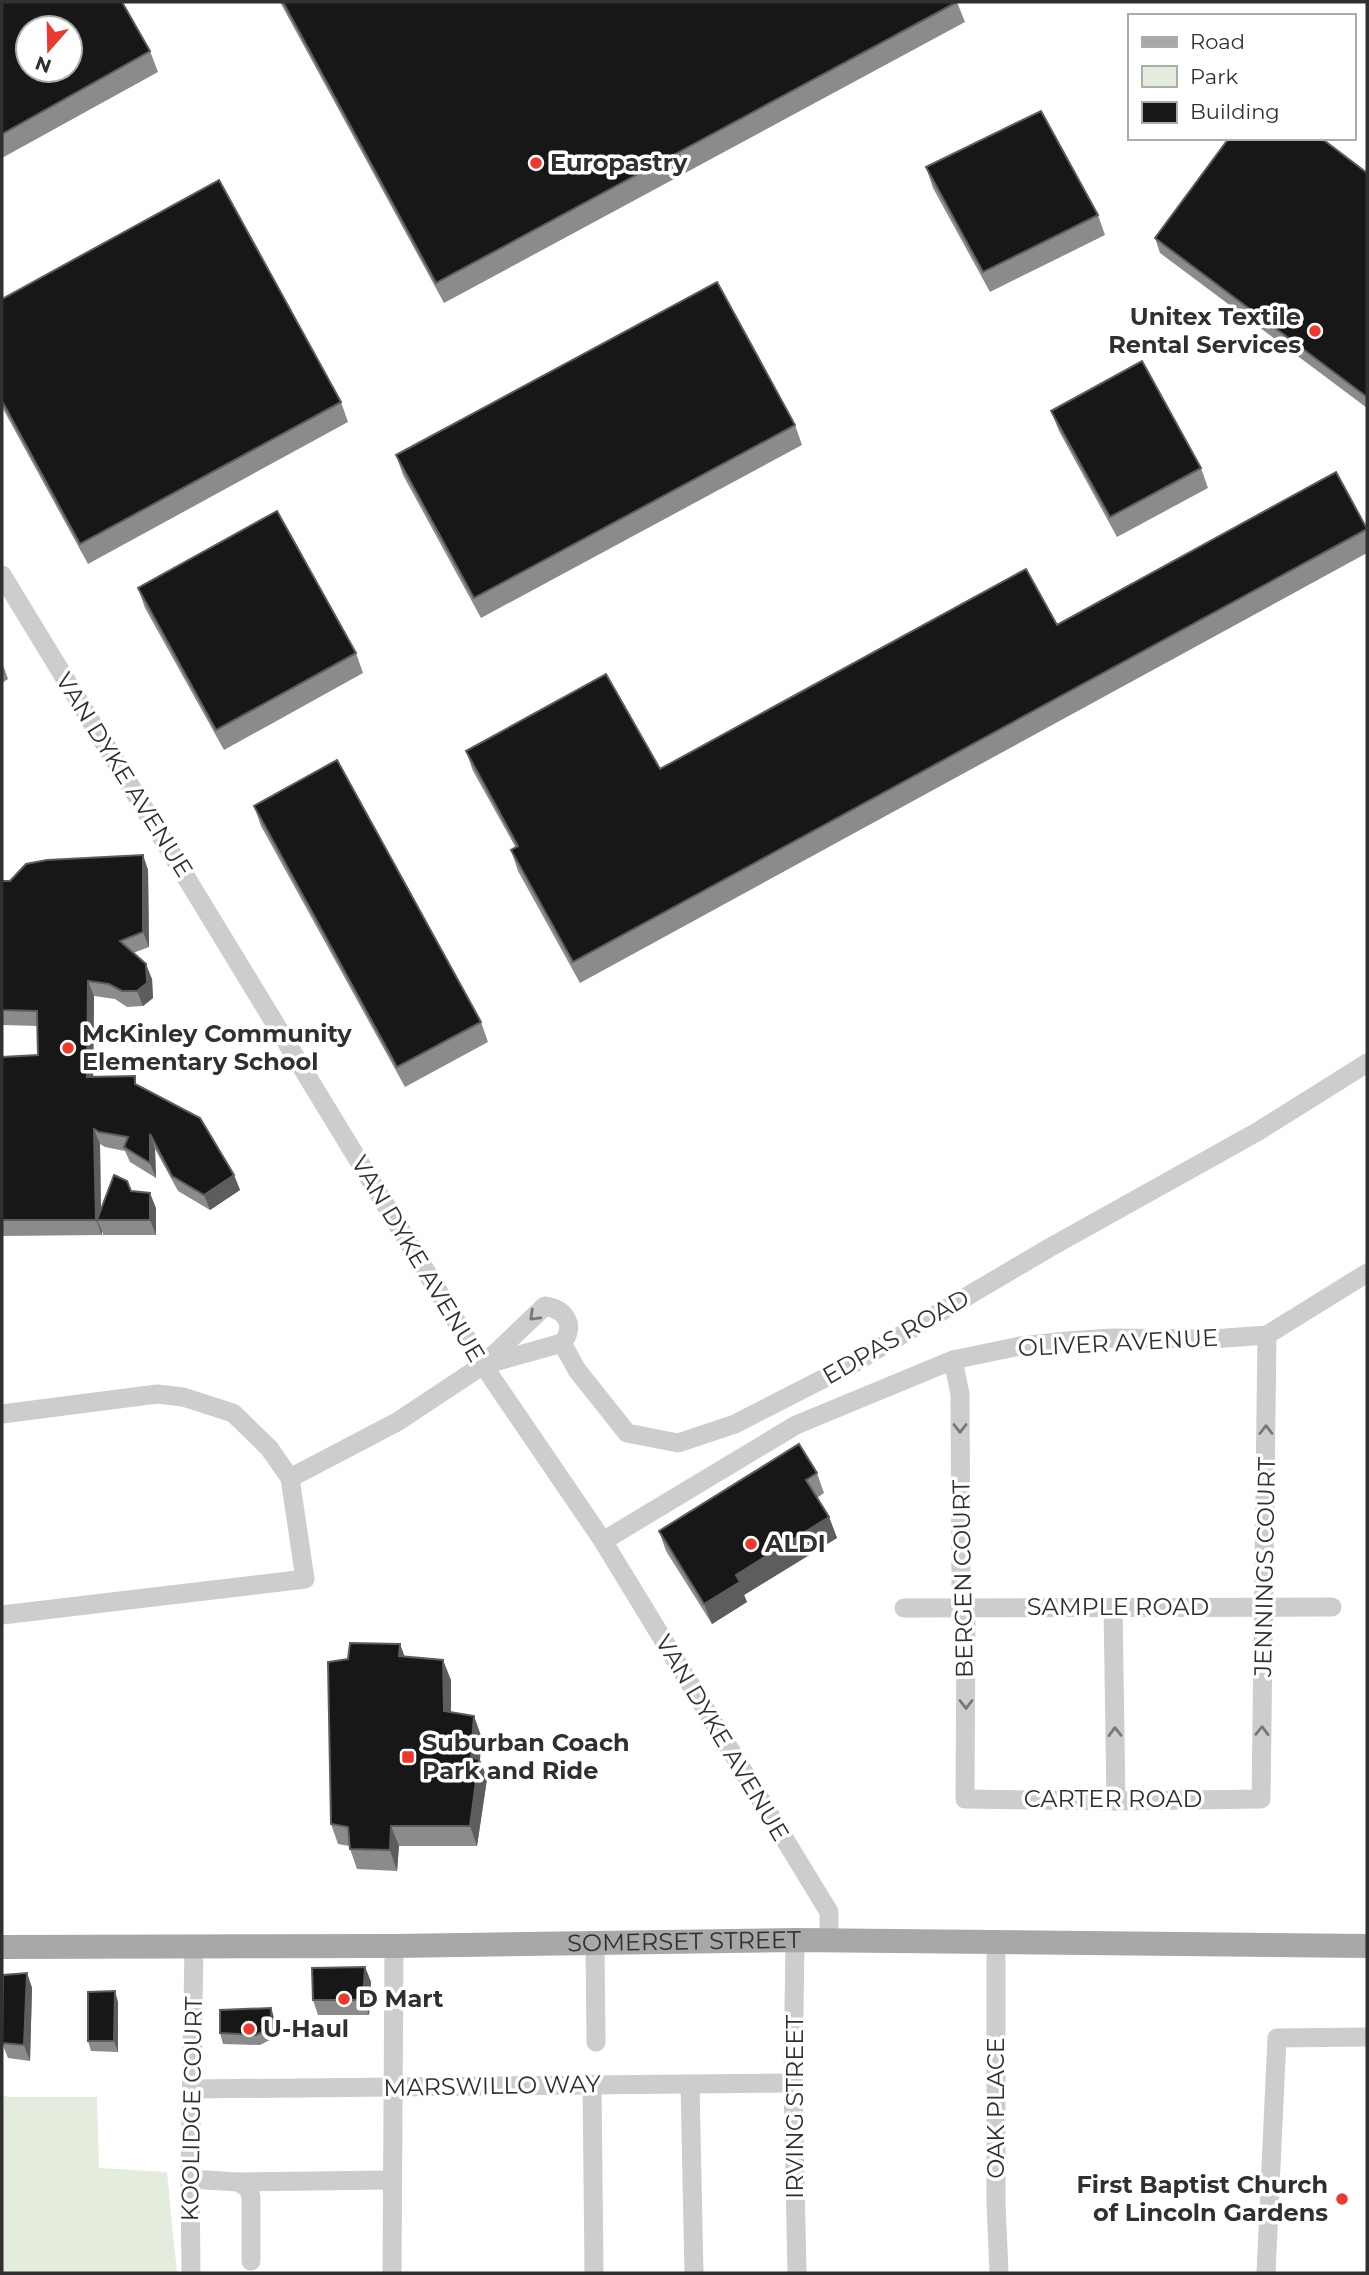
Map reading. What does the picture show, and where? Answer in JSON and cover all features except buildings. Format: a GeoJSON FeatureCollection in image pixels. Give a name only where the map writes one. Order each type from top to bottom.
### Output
{"type":"FeatureCollection","features":[{"type":"Feature","properties":{"kind":"main road","name":"SOMERSET STREET"},"geometry":{"type":"LineString","coordinates":[[2,1947],[394,1946],[795,1940],[1367,1946]]}},
{"type":"Feature","properties":{"kind":"street","name":"VAN DYKE AVENUE"},"geometry":{"type":"LineString","coordinates":[[2,575],[483,1365],[603,1541],[828,1912],[829,1941]]}},
{"type":"Feature","properties":{"kind":"street","name":"EDPAS ROAD"},"geometry":{"type":"LineString","coordinates":[[483,1365],[545,1306],[557,1309],[566,1317],[569,1332],[562,1343],[577,1370],[628,1433],[678,1443],[735,1424],[854,1363],[1049,1248],[1257,1132],[1367,1063]]}},
{"type":"Feature","properties":{"kind":"street","name":"OLIVER AVENUE"},"geometry":{"type":"LineString","coordinates":[[603,1541],[796,1424],[953,1360],[1020,1346],[1067,1341],[1112,1338],[1212,1339],[1267,1335],[1367,1273]]}},
{"type":"Feature","properties":{"kind":"street","name":"JENNINGS COURT"},"geometry":{"type":"LineString","coordinates":[[1261,1799],[1267,1335]]}},
{"type":"Feature","properties":{"kind":"street"},"geometry":{"type":"LineString","coordinates":[[290,1478],[397,1422],[483,1365],[562,1343]]}},
{"type":"Feature","properties":{"kind":"street","name":"BERGEN COURT"},"geometry":{"type":"LineString","coordinates":[[953,1360],[960,1394],[961,1587],[966,1624],[965,1799]]}},
{"type":"Feature","properties":{"kind":"street"},"geometry":{"type":"LineString","coordinates":[[2,1414],[157,1394],[183,1397],[233,1413],[269,1448],[290,1478],[306,1579],[2,1615]]}},
{"type":"Feature","properties":{"kind":"street"},"geometry":{"type":"LineString","coordinates":[[1113,1607],[1116,1801]]}},
{"type":"Feature","properties":{"kind":"street","name":"SAMPLE ROAD"},"geometry":{"type":"LineString","coordinates":[[904,1608],[1332,1607]]}},
{"type":"Feature","properties":{"kind":"street","name":"CARTER ROAD"},"geometry":{"type":"LineString","coordinates":[[965,1799],[1261,1799]]}},
{"type":"Feature","properties":{"kind":"street","name":"IRVING STREET"},"geometry":{"type":"LineString","coordinates":[[795,1940],[793,2083],[797,2273]]}},
{"type":"Feature","properties":{"kind":"street","name":"OAK PLACE"},"geometry":{"type":"LineString","coordinates":[[996,1942],[996,2204],[999,2273]]}},
{"type":"Feature","properties":{"kind":"street"},"geometry":{"type":"LineString","coordinates":[[595,1944],[596,2042]]}},
{"type":"Feature","properties":{"kind":"street","name":"KOOLIDGE COURT"},"geometry":{"type":"LineString","coordinates":[[191,2273],[194,1945]]}},
{"type":"Feature","properties":{"kind":"street"},"geometry":{"type":"LineString","coordinates":[[392,2273],[394,1946]]}},
{"type":"Feature","properties":{"kind":"street"},"geometry":{"type":"LineString","coordinates":[[1266,2273],[1278,2038],[1367,2036]]}},
{"type":"Feature","properties":{"kind":"street","name":"MARSWILLO WAY"},"geometry":{"type":"LineString","coordinates":[[192,2088],[793,2083]]}},
{"type":"Feature","properties":{"kind":"street"},"geometry":{"type":"LineString","coordinates":[[592,2084],[594,2273]]}},
{"type":"Feature","properties":{"kind":"street"},"geometry":{"type":"LineString","coordinates":[[690,2084],[694,2273]]}},
{"type":"Feature","properties":{"kind":"street"},"geometry":{"type":"LineString","coordinates":[[190,2179],[238,2182],[391,2180]]}},
{"type":"Feature","properties":{"kind":"street"},"geometry":{"type":"LineString","coordinates":[[238,2182],[248,2188],[251,2197],[251,2262]]}},
{"type":"Feature","properties":{"kind":"green space"},"geometry":{"type":"Polygon","coordinates":[[[2,2095],[97,2097],[99,2168],[167,2172],[177,2273],[2,2273],[2,2095]]]}},
{"type":"Feature","properties":{"kind":"place","name":"Europastry"},"geometry":{"type":"Point","coordinates":[536,163]}},
{"type":"Feature","properties":{"kind":"place","name":"Unitex Textile Rental Services"},"geometry":{"type":"Point","coordinates":[1315,331]}},
{"type":"Feature","properties":{"kind":"place","name":"McKinley Community Elementary School"},"geometry":{"type":"Point","coordinates":[68,1048]}},
{"type":"Feature","properties":{"kind":"place","name":"ALDI"},"geometry":{"type":"Point","coordinates":[751,1544]}},
{"type":"Feature","properties":{"kind":"place","name":"Suburban Coach Park and Ride"},"geometry":{"type":"Point","coordinates":[408,1757]}},
{"type":"Feature","properties":{"kind":"place","name":"D Mart"},"geometry":{"type":"Point","coordinates":[344,1999]}},
{"type":"Feature","properties":{"kind":"place","name":"U-Haul"},"geometry":{"type":"Point","coordinates":[249,2029]}},
{"type":"Feature","properties":{"kind":"place","name":"First Baptist Church of Lincoln Gardens"},"geometry":{"type":"Point","coordinates":[1342,2199]}}]}
